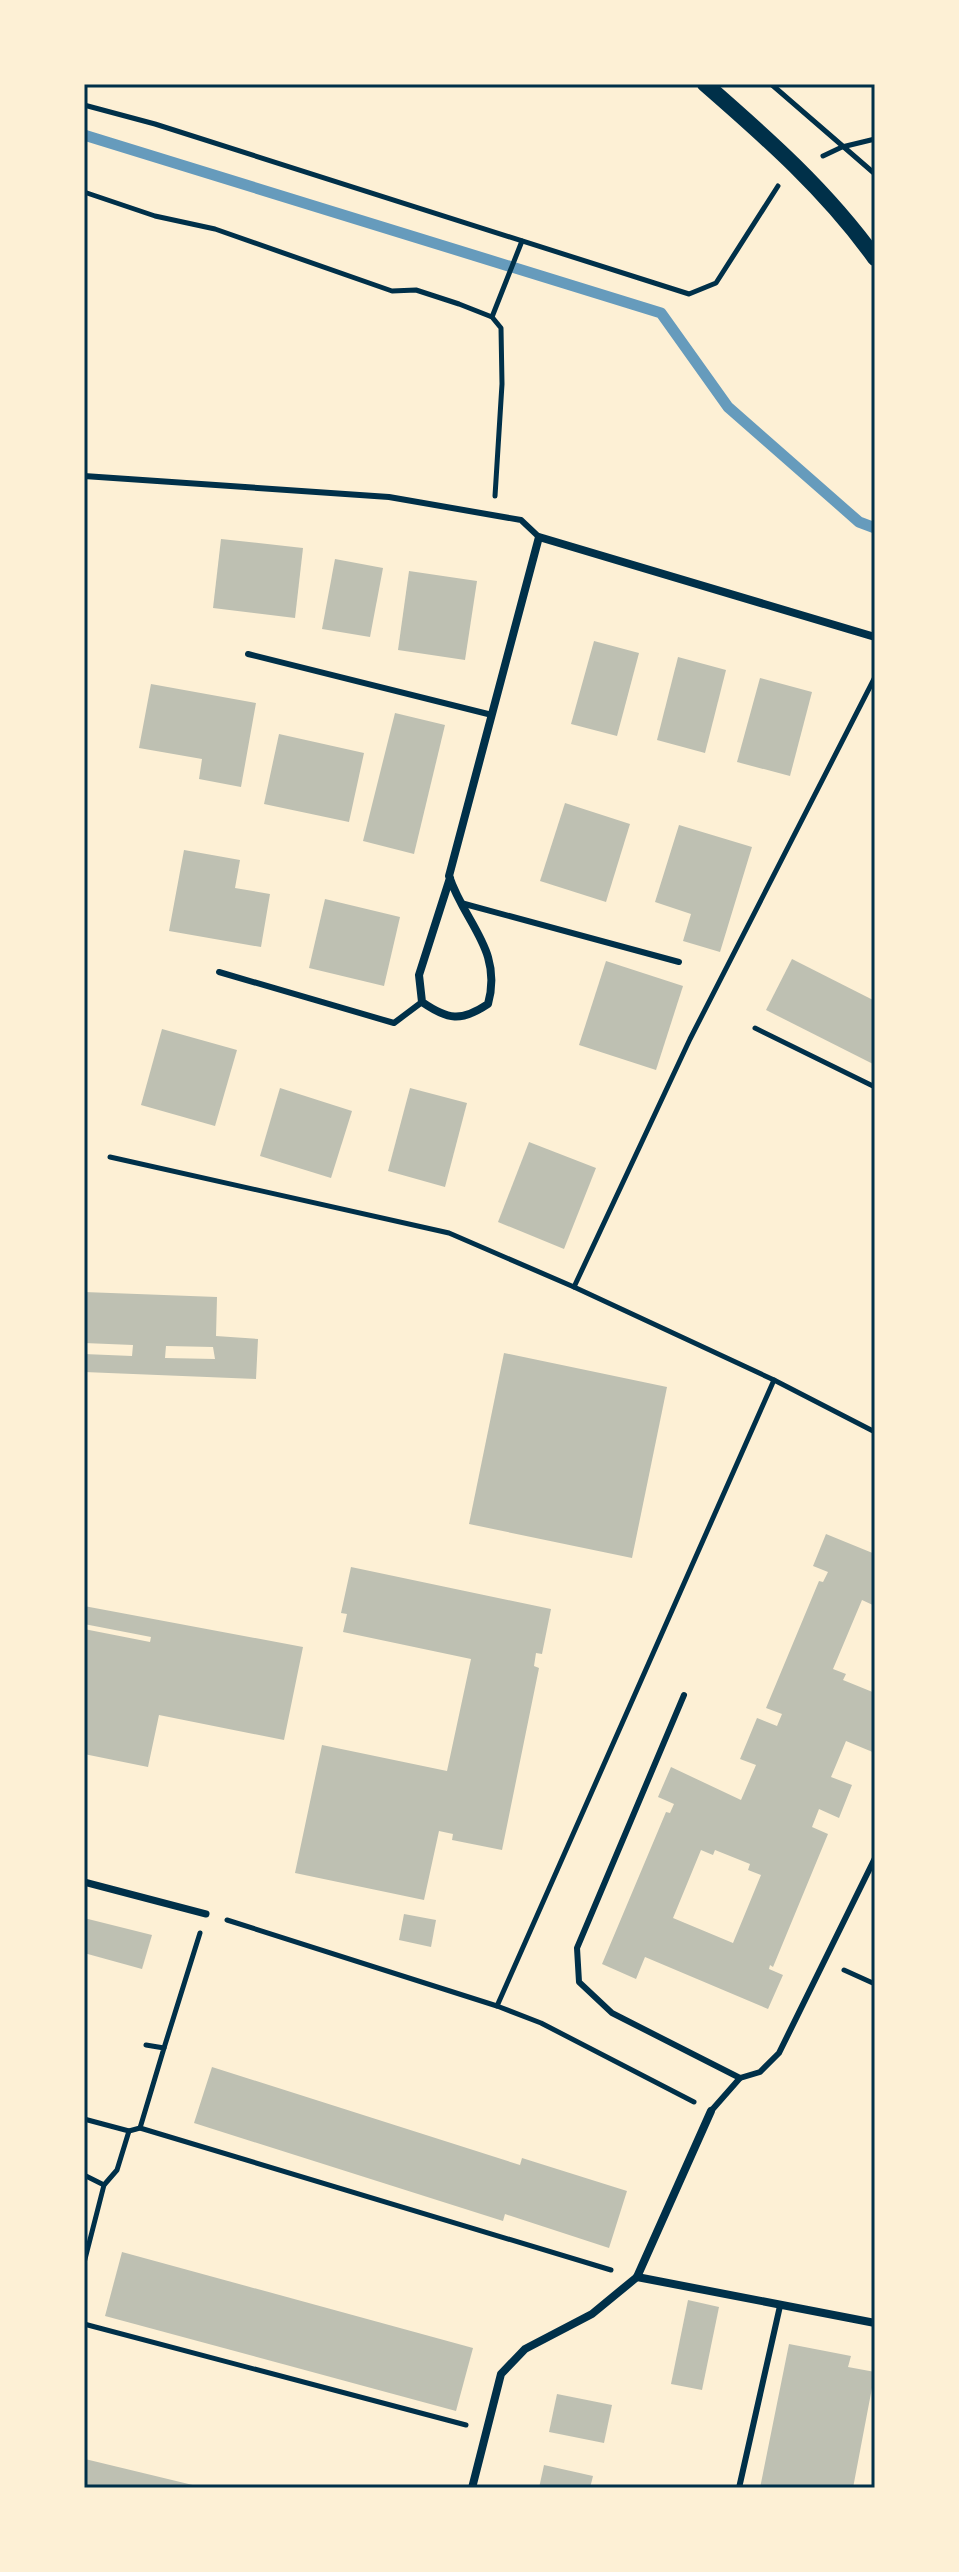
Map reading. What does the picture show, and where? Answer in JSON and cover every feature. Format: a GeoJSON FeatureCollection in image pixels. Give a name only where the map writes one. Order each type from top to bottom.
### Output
{"type":"FeatureCollection","features":[{"type":"Feature","properties":{"kind":"main road"},"geometry":{"type":"LineString","coordinates":[[705,84],[800,168],[875,258]]}},
{"type":"Feature","properties":{"kind":"street"},"geometry":{"type":"LineString","coordinates":[[450,878],[488,952],[494,982],[488,1004],[469,1017],[442,1016],[422,1002],[419,975],[450,878],[539,537],[875,637]]}},
{"type":"Feature","properties":{"kind":"street"},"geometry":{"type":"LineString","coordinates":[[84,1882],[206,1914]]}},
{"type":"Feature","properties":{"kind":"street"},"geometry":{"type":"LineString","coordinates":[[472,2488],[501,2374],[525,2349],[592,2314],[637,2277],[711,2111]]}},
{"type":"Feature","properties":{"kind":"street"},"geometry":{"type":"LineString","coordinates":[[637,2277],[875,2323]]}},
{"type":"Feature","properties":{"kind":"lane"},"geometry":{"type":"LineString","coordinates":[[84,476],[389,497],[521,520],[539,537]]}},
{"type":"Feature","properties":{"kind":"lane"},"geometry":{"type":"LineString","coordinates":[[248,654],[492,715]]}},
{"type":"Feature","properties":{"kind":"lane"},"geometry":{"type":"LineString","coordinates":[[461,903],[679,962]]}},
{"type":"Feature","properties":{"kind":"lane"},"geometry":{"type":"LineString","coordinates":[[219,972],[394,1023],[422,1002]]}},
{"type":"Feature","properties":{"kind":"lane"},"geometry":{"type":"LineString","coordinates":[[684,1695],[577,1948],[579,1982],[612,2013],[740,2078]]}},
{"type":"Feature","properties":{"kind":"lane"},"geometry":{"type":"LineString","coordinates":[[711,2111],[740,2078],[760,2072],[779,2053],[875,1858]]}},
{"type":"Feature","properties":{"kind":"lane"},"geometry":{"type":"LineString","coordinates":[[739,2488],[780,2306]]}},
{"type":"Feature","properties":{"kind":"path"},"geometry":{"type":"LineString","coordinates":[[771,84],[875,174]]}},
{"type":"Feature","properties":{"kind":"path"},"geometry":{"type":"LineString","coordinates":[[84,105],[155,124],[689,294],[716,283],[776,187],[800,168],[842,147],[875,139]]}},
{"type":"Feature","properties":{"kind":"path"},"geometry":{"type":"LineString","coordinates":[[84,192],[155,216],[215,229],[392,291],[416,290],[492,317],[501,328],[502,384],[494,514]]}},
{"type":"Feature","properties":{"kind":"path"},"geometry":{"type":"LineString","coordinates":[[492,317],[522,241]]}},
{"type":"Feature","properties":{"kind":"path"},"geometry":{"type":"LineString","coordinates":[[574,1287],[690,1039],[875,677]]}},
{"type":"Feature","properties":{"kind":"path"},"geometry":{"type":"LineString","coordinates":[[755,1028],[875,1087]]}},
{"type":"Feature","properties":{"kind":"path"},"geometry":{"type":"LineString","coordinates":[[110,1157],[449,1233],[774,1380],[875,1432]]}},
{"type":"Feature","properties":{"kind":"path"},"geometry":{"type":"LineString","coordinates":[[497,2006],[774,1380]]}},
{"type":"Feature","properties":{"kind":"path"},"geometry":{"type":"LineString","coordinates":[[140,2128],[206,1914],[497,2006],[541,2023],[698,2104]]}},
{"type":"Feature","properties":{"kind":"path"},"geometry":{"type":"LineString","coordinates":[[825,1962],[875,1984]]}},
{"type":"Feature","properties":{"kind":"path"},"geometry":{"type":"LineString","coordinates":[[146,2045],[164,2048]]}},
{"type":"Feature","properties":{"kind":"path"},"geometry":{"type":"LineString","coordinates":[[84,2119],[129,2131],[140,2128],[637,2277]]}},
{"type":"Feature","properties":{"kind":"path"},"geometry":{"type":"LineString","coordinates":[[84,2263],[104,2185],[117,2170],[129,2131]]}},
{"type":"Feature","properties":{"kind":"path"},"geometry":{"type":"LineString","coordinates":[[84,2175],[104,2185]]}},
{"type":"Feature","properties":{"kind":"path"},"geometry":{"type":"LineString","coordinates":[[84,2324],[488,2431]]}},
{"type":"Feature","properties":{"kind":"building"},"geometry":{"type":"Polygon","coordinates":[[[221,539],[303,548],[295,618],[213,608],[221,539]]]}},
{"type":"Feature","properties":{"kind":"building"},"geometry":{"type":"Polygon","coordinates":[[[335,559],[383,568],[370,637],[322,629],[335,559]]]}},
{"type":"Feature","properties":{"kind":"building"},"geometry":{"type":"Polygon","coordinates":[[[409,571],[477,581],[465,660],[398,650],[409,571]]]}},
{"type":"Feature","properties":{"kind":"building"},"geometry":{"type":"Polygon","coordinates":[[[594,641],[639,653],[617,736],[571,724],[594,641]]]}},
{"type":"Feature","properties":{"kind":"building"},"geometry":{"type":"Polygon","coordinates":[[[678,657],[726,670],[705,753],[657,740],[678,657]]]}},
{"type":"Feature","properties":{"kind":"building"},"geometry":{"type":"Polygon","coordinates":[[[760,678],[812,692],[790,776],[737,762],[760,678]]]}},
{"type":"Feature","properties":{"kind":"building"},"geometry":{"type":"Polygon","coordinates":[[[151,684],[256,703],[241,787],[199,779],[202,759],[139,748],[151,684]]]}},
{"type":"Feature","properties":{"kind":"building"},"geometry":{"type":"Polygon","coordinates":[[[395,713],[445,725],[414,854],[363,841],[395,713]]]}},
{"type":"Feature","properties":{"kind":"building"},"geometry":{"type":"Polygon","coordinates":[[[279,734],[364,753],[349,822],[264,804],[279,734]]]}},
{"type":"Feature","properties":{"kind":"building"},"geometry":{"type":"Polygon","coordinates":[[[565,803],[630,824],[606,902],[540,881],[565,803]]]}},
{"type":"Feature","properties":{"kind":"building"},"geometry":{"type":"Polygon","coordinates":[[[679,825],[752,847],[720,952],[683,941],[691,914],[655,902],[679,825]]]}},
{"type":"Feature","properties":{"kind":"building"},"geometry":{"type":"Polygon","coordinates":[[[184,850],[240,860],[235,888],[270,894],[261,947],[169,931],[184,850]]]}},
{"type":"Feature","properties":{"kind":"building"},"geometry":{"type":"Polygon","coordinates":[[[325,899],[400,917],[384,986],[309,968],[325,899]]]}},
{"type":"Feature","properties":{"kind":"building"},"geometry":{"type":"Polygon","coordinates":[[[792,959],[875,1001],[875,1065],[766,1010],[792,959]]]}},
{"type":"Feature","properties":{"kind":"building"},"geometry":{"type":"Polygon","coordinates":[[[606,961],[683,986],[656,1070],[579,1045],[606,961]]]}},
{"type":"Feature","properties":{"kind":"building"},"geometry":{"type":"Polygon","coordinates":[[[162,1029],[237,1050],[215,1126],[141,1105],[162,1029]]]}},
{"type":"Feature","properties":{"kind":"building"},"geometry":{"type":"Polygon","coordinates":[[[280,1088],[352,1111],[331,1178],[260,1156],[280,1088]]]}},
{"type":"Feature","properties":{"kind":"building"},"geometry":{"type":"Polygon","coordinates":[[[410,1088],[467,1103],[445,1187],[388,1171],[410,1088]]]}},
{"type":"Feature","properties":{"kind":"building"},"geometry":{"type":"Polygon","coordinates":[[[529,1142],[596,1168],[564,1249],[498,1222],[529,1142]]]}},
{"type":"Feature","properties":{"kind":"building"},"geometry":{"type":"Polygon","coordinates":[[[84,1292],[217,1297],[216,1336],[258,1339],[256,1379],[84,1372],[84,1354],[132,1356],[133,1345],[84,1343],[84,1292]],[[166,1346],[165,1358],[215,1359],[213,1347],[166,1346]]]}},
{"type":"Feature","properties":{"kind":"building"},"geometry":{"type":"Polygon","coordinates":[[[504,1353],[667,1387],[632,1558],[469,1524],[504,1353]]]}},
{"type":"Feature","properties":{"kind":"building"},"geometry":{"type":"Polygon","coordinates":[[[826,1534],[875,1554],[875,1606],[862,1600],[833,1669],[846,1674],[843,1680],[875,1693],[875,1753],[846,1741],[831,1777],[852,1785],[839,1818],[819,1809],[812,1827],[828,1834],[773,1967],[770,1965],[769,1969],[783,1975],[768,2009],[645,1957],[636,1979],[602,1964],[666,1812],[670,1813],[674,1804],[658,1797],[671,1767],[741,1800],[756,1765],[740,1759],[757,1718],[777,1726],[782,1714],[766,1708],[819,1581],[823,1582],[828,1572],[813,1566],[826,1534]],[[701,1850],[673,1918],[733,1943],[761,1875],[748,1870],[750,1864],[715,1850],[713,1855],[701,1850]]]}},
{"type":"Feature","properties":{"kind":"building"},"geometry":{"type":"Polygon","coordinates":[[[351,1567],[551,1609],[542,1654],[536,1653],[534,1666],[539,1668],[502,1850],[452,1840],[453,1834],[439,1831],[424,1900],[295,1873],[322,1745],[447,1771],[471,1659],[343,1632],[347,1614],[341,1613],[351,1567]]]}},
{"type":"Feature","properties":{"kind":"building"},"geometry":{"type":"Polygon","coordinates":[[[84,1606],[303,1647],[284,1740],[159,1715],[148,1767],[84,1754],[84,1629],[150,1642],[151,1637],[84,1624],[84,1606]]]}},
{"type":"Feature","properties":{"kind":"building"},"geometry":{"type":"Polygon","coordinates":[[[404,1914],[436,1920],[431,1947],[399,1940],[404,1914]]]}},
{"type":"Feature","properties":{"kind":"building"},"geometry":{"type":"Polygon","coordinates":[[[84,1918],[152,1935],[142,1969],[84,1953],[84,1918]]]}},
{"type":"Feature","properties":{"kind":"building"},"geometry":{"type":"Polygon","coordinates":[[[212,2067],[520,2165],[522,2158],[627,2191],[609,2248],[505,2214],[503,2221],[194,2123],[212,2067]]]}},
{"type":"Feature","properties":{"kind":"building"},"geometry":{"type":"Polygon","coordinates":[[[122,2252],[473,2348],[456,2411],[105,2316],[122,2252]]]}},
{"type":"Feature","properties":{"kind":"building"},"geometry":{"type":"Polygon","coordinates":[[[688,2300],[719,2307],[702,2390],[671,2384],[688,2300]]]}},
{"type":"Feature","properties":{"kind":"building"},"geometry":{"type":"Polygon","coordinates":[[[789,2344],[851,2356],[848,2367],[875,2372],[853,2488],[760,2488],[789,2344]]]}},
{"type":"Feature","properties":{"kind":"building"},"geometry":{"type":"Polygon","coordinates":[[[557,2394],[612,2405],[604,2443],[549,2432],[557,2394]]]}},
{"type":"Feature","properties":{"kind":"building"},"geometry":{"type":"Polygon","coordinates":[[[85,2459],[201,2487],[201,2488],[84,2488],[85,2459]]]}},
{"type":"Feature","properties":{"kind":"building"},"geometry":{"type":"Polygon","coordinates":[[[544,2465],[593,2476],[590,2488],[539,2488],[544,2465]]]}},
{"type":"Feature","properties":{"kind":"waterway"},"geometry":{"type":"LineString","coordinates":[[84,135],[661,313],[728,407],[859,522],[875,528]]}}]}
